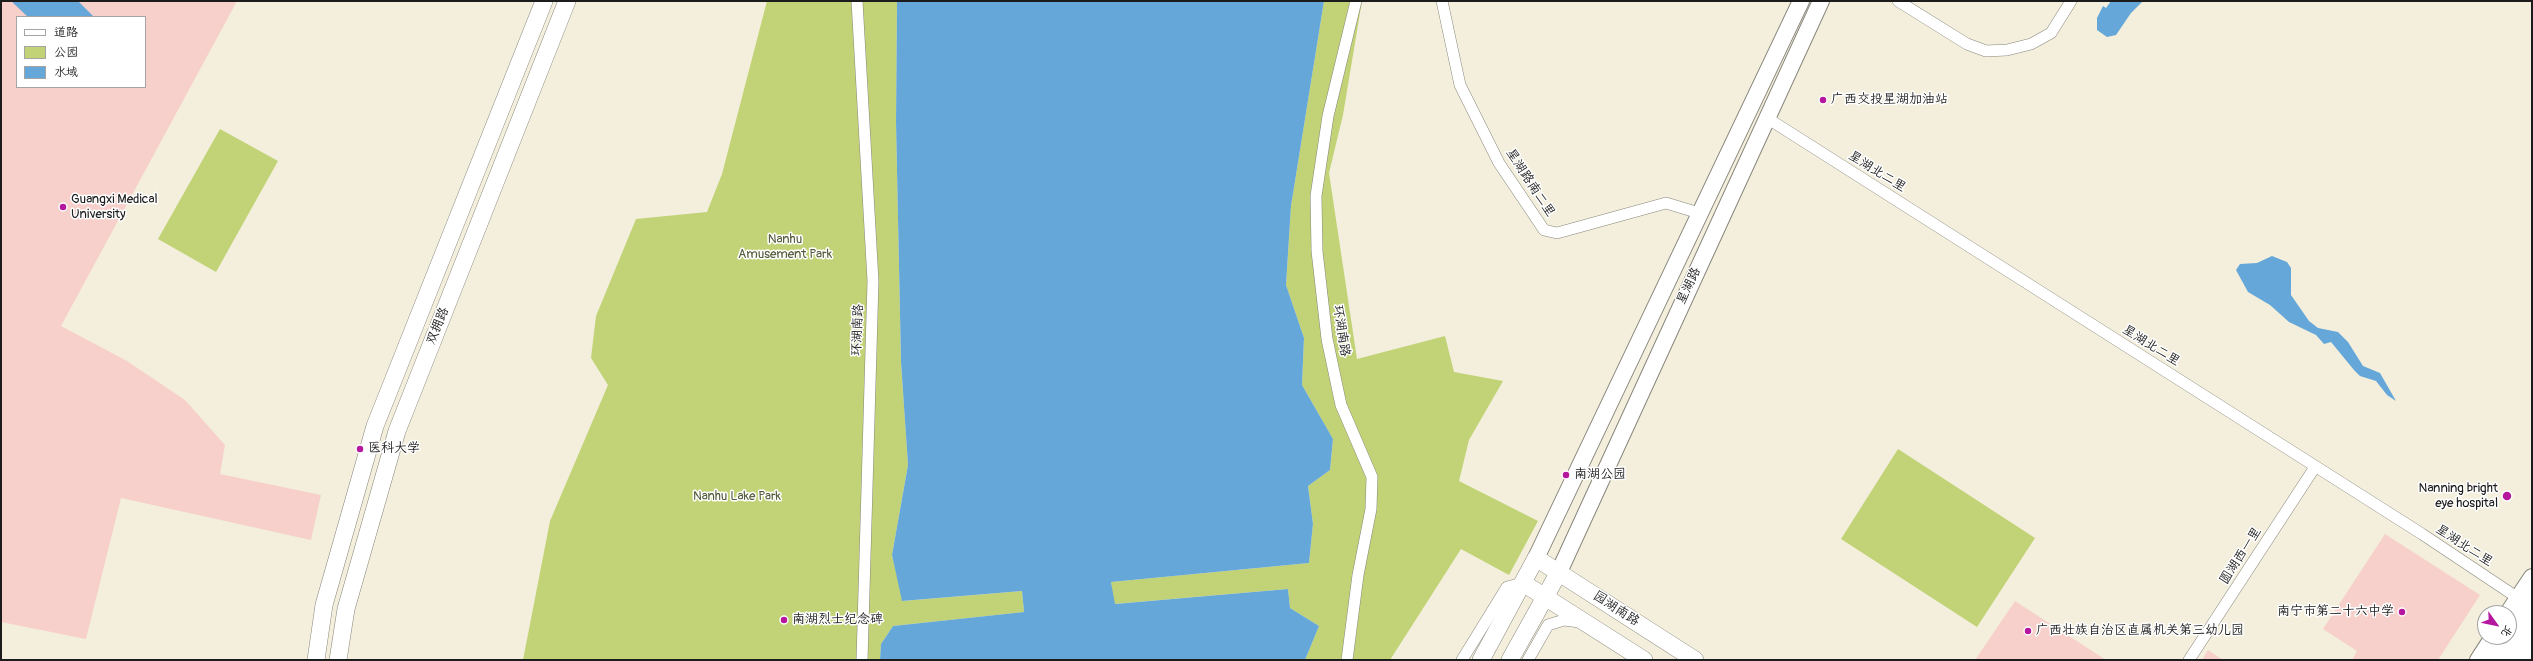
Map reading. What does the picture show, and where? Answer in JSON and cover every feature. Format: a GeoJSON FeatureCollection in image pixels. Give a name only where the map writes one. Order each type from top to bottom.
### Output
{"type":"FeatureCollection","features":[{"type":"Feature","properties":{"kind":"highway"},"geometry":{"type":"LineString","coordinates":[[2517,618],[2525,599]]}},
{"type":"Feature","properties":{"kind":"highway"},"geometry":{"type":"LineString","coordinates":[[2511,660],[2532,628]]}},
{"type":"Feature","properties":{"kind":"highway"},"geometry":{"type":"LineString","coordinates":[[2493,660],[2503,645]]}},
{"type":"Feature","properties":{"kind":"main road","name":"双拥路"},"geometry":{"type":"LineString","coordinates":[[316,660],[324,605],[375,426],[544,1]]}},
{"type":"Feature","properties":{"kind":"main road","name":"双拥路"},"geometry":{"type":"LineString","coordinates":[[338,660],[346,609],[397,431],[567,1]]}},
{"type":"Feature","properties":{"kind":"main road","name":"星湖路"},"geometry":{"type":"LineString","coordinates":[[1536,558],[1801,1]]}},
{"type":"Feature","properties":{"kind":"main road","name":"星湖路"},"geometry":{"type":"LineString","coordinates":[[1559,572],[1820,1]]}},
{"type":"Feature","properties":{"kind":"main road","name":"园湖南路"},"geometry":{"type":"LineString","coordinates":[[1536,558],[1695,660]]}},
{"type":"Feature","properties":{"kind":"main road"},"geometry":{"type":"LineString","coordinates":[[1481,660],[1536,558]]}},
{"type":"Feature","properties":{"kind":"main road"},"geometry":{"type":"LineString","coordinates":[[1510,660],[1559,572]]}},
{"type":"Feature","properties":{"kind":"main road"},"geometry":{"type":"LineString","coordinates":[[2517,606],[2525,599],[2532,577]]}},
{"type":"Feature","properties":{"kind":"main road"},"geometry":{"type":"LineString","coordinates":[[1523,583],[1644,660]]}},
{"type":"Feature","properties":{"kind":"main road"},"geometry":{"type":"LineString","coordinates":[[2478,660],[2488,645]]}},
{"type":"Feature","properties":{"kind":"main road"},"geometry":{"type":"LineString","coordinates":[[2526,660],[2532,651]]}},
{"type":"Feature","properties":{"kind":"street","name":"环湖南路"},"geometry":{"type":"LineString","coordinates":[[857,1],[873,281],[862,660]]}},
{"type":"Feature","properties":{"kind":"street","name":"环湖南路"},"geometry":{"type":"LineString","coordinates":[[1347,660],[1358,575],[1371,509],[1372,476],[1341,404],[1327,339],[1317,251],[1316,196],[1328,116],[1356,1]]}},
{"type":"Feature","properties":{"kind":"street","name":"星湖路南二里"},"geometry":{"type":"LineString","coordinates":[[1442,1],[1460,86],[1498,163],[1544,230],[1557,233],[1666,204],[1699,213]]}},
{"type":"Feature","properties":{"kind":"street"},"geometry":{"type":"LineString","coordinates":[[1898,1],[1916,6],[1967,44],[1986,51],[2007,50],[2031,44],[2051,33],[2071,1]]}},
{"type":"Feature","properties":{"kind":"street","name":"星湖北二里"},"geometry":{"type":"LineString","coordinates":[[1767,118],[2525,599]]}},
{"type":"Feature","properties":{"kind":"street","name":"圆湖西一里"},"geometry":{"type":"LineString","coordinates":[[2189,660],[2315,467]]}},
{"type":"Feature","properties":{"kind":"street"},"geometry":{"type":"LineString","coordinates":[[1462,660],[1507,587],[1523,583]]}},
{"type":"Feature","properties":{"kind":"street"},"geometry":{"type":"LineString","coordinates":[[1528,660],[1548,625],[1564,620],[1587,623]]}},
{"type":"Feature","properties":{"kind":"shaded area","name":"Guangxi Medical University"},"geometry":{"type":"Polygon","coordinates":[[[1,1],[237,1],[61,326],[127,361],[185,400],[225,445],[220,474],[321,495],[311,540],[121,498],[86,639],[1,622],[1,1]]]}},
{"type":"Feature","properties":{"kind":"shaded area","name":"南宁市第二十六中学"},"geometry":{"type":"Polygon","coordinates":[[[2385,534],[2480,595],[2438,660],[2352,660],[2357,651],[2323,629],[2385,534]]]}},
{"type":"Feature","properties":{"kind":"shaded area","name":"广西壮族自治区直属机关第三幼儿园"},"geometry":{"type":"Polygon","coordinates":[[[2015,601],[2106,660],[1975,660],[2015,601]]]}},
{"type":"Feature","properties":{"kind":"shaded area"},"geometry":{"type":"Polygon","coordinates":[[[2208,650],[2223,660],[2202,660],[2208,650]]]}},
{"type":"Feature","properties":{"kind":"green space","name":"Nanhu Lake Park"},"geometry":{"type":"Polygon","coordinates":[[[767,1],[897,1],[896,122],[901,362],[908,465],[892,555],[903,601],[1022,591],[1024,612],[893,626],[881,644],[880,660],[523,660],[550,521],[608,385],[591,358],[596,316],[636,219],[707,212],[722,174],[767,1]]]}},
{"type":"Feature","properties":{"kind":"green space"},"geometry":{"type":"Polygon","coordinates":[[[1324,1],[1362,1],[1343,115],[1329,173],[1357,359],[1445,336],[1454,372],[1503,381],[1469,440],[1459,481],[1538,521],[1509,575],[1461,549],[1390,660],[1305,660],[1319,626],[1290,608],[1288,589],[1114,604],[1111,582],[1309,563],[1313,524],[1308,486],[1330,470],[1333,439],[1302,385],[1304,338],[1286,285],[1291,206],[1324,1]]]}},
{"type":"Feature","properties":{"kind":"green space"},"geometry":{"type":"Polygon","coordinates":[[[220,129],[278,161],[216,272],[158,239],[220,129]]]}},
{"type":"Feature","properties":{"kind":"green space"},"geometry":{"type":"Polygon","coordinates":[[[1898,449],[2035,538],[1977,627],[1841,539],[1898,449]]]}},
{"type":"Feature","properties":{"kind":"water"},"geometry":{"type":"Polygon","coordinates":[[[11,1],[78,1],[93,16],[27,16],[11,1]]]}},
{"type":"Feature","properties":{"kind":"water"},"geometry":{"type":"Polygon","coordinates":[[[897,1],[1324,1],[1291,206],[1286,285],[1304,338],[1302,385],[1333,439],[1330,470],[1308,486],[1313,524],[1309,563],[1111,582],[1115,604],[1288,589],[1290,608],[1319,626],[1305,660],[880,660],[881,644],[893,626],[1024,612],[1022,591],[902,601],[892,555],[908,465],[901,362],[896,122],[897,1]]]}},
{"type":"Feature","properties":{"kind":"water"},"geometry":{"type":"Polygon","coordinates":[[[2111,1],[2143,1],[2131,13],[2116,35],[2107,37],[2097,30],[2097,18],[2103,6],[2106,8],[2111,1]]]}},
{"type":"Feature","properties":{"kind":"water"},"geometry":{"type":"Polygon","coordinates":[[[2272,256],[2287,262],[2291,268],[2291,295],[2309,321],[2318,328],[2338,332],[2348,342],[2363,366],[2380,373],[2396,401],[2387,395],[2376,381],[2360,376],[2331,342],[2324,344],[2316,335],[2289,322],[2270,305],[2248,292],[2236,270],[2240,264],[2257,263],[2272,256]]]}},
{"type":"Feature","properties":{"kind":"place","name":"广西交投星湖加油站"},"geometry":{"type":"Point","coordinates":[1823,100]}},
{"type":"Feature","properties":{"kind":"place","name":"Guangxi Medical University"},"geometry":{"type":"Point","coordinates":[63,207]}},
{"type":"Feature","properties":{"kind":"place","name":"医科大学"},"geometry":{"type":"Point","coordinates":[360,449]}},
{"type":"Feature","properties":{"kind":"place","name":"南湖公园"},"geometry":{"type":"Point","coordinates":[1566,475]}},
{"type":"Feature","properties":{"kind":"place","name":"Nanning bright eye hospital"},"geometry":{"type":"Point","coordinates":[2507,496]}},
{"type":"Feature","properties":{"kind":"place","name":"南宁市第二十六中学"},"geometry":{"type":"Point","coordinates":[2402,612]}},
{"type":"Feature","properties":{"kind":"place","name":"南湖烈士纪念碑"},"geometry":{"type":"Point","coordinates":[784,620]}},
{"type":"Feature","properties":{"kind":"place","name":"广西壮族自治区直属机关第三幼儿园"},"geometry":{"type":"Point","coordinates":[2028,631]}},
{"type":"Feature","properties":{"kind":"park label","name":"Nanhu Amusement Park"},"geometry":{"type":"Point","coordinates":[785,248]}}]}
